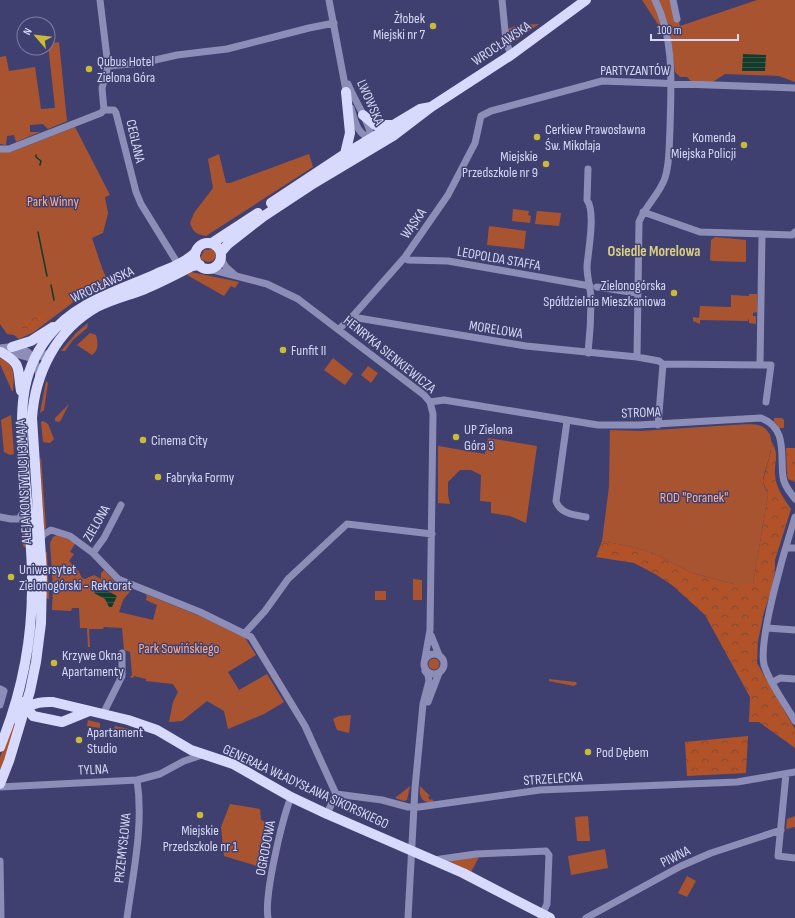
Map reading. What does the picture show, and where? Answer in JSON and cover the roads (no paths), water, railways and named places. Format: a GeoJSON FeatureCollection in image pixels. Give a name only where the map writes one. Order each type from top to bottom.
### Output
{"type":"FeatureCollection","features":[{"type":"Feature","properties":{"kind":"main road","name":"WROCŁAWSKA"},"geometry":{"type":"LineString","coordinates":[[221,255],[228,244],[273,210],[328,174],[393,136],[431,107],[511,54],[586,0]]}},
{"type":"Feature","properties":{"kind":"main road"},"geometry":{"type":"LineString","coordinates":[[345,154],[350,133],[346,92]]}},
{"type":"Feature","properties":{"kind":"main road","name":"WROCŁAWSKA"},"geometry":{"type":"LineString","coordinates":[[212,243],[345,154],[420,109],[431,107]]}},
{"type":"Feature","properties":{"kind":"main road"},"geometry":{"type":"LineString","coordinates":[[363,115],[370,122],[379,126],[394,124]]}},
{"type":"Feature","properties":{"kind":"main road"},"geometry":{"type":"LineString","coordinates":[[212,243],[221,255],[217,266],[210,269],[200,265],[196,260],[196,252],[202,244],[212,243]]}},
{"type":"Feature","properties":{"kind":"main road","name":"WROCŁAWSKA"},"geometry":{"type":"LineString","coordinates":[[34,358],[48,336],[66,318],[84,305],[178,264],[196,252]]}},
{"type":"Feature","properties":{"kind":"main road","name":"WROCŁAWSKA"},"geometry":{"type":"LineString","coordinates":[[44,366],[51,352],[70,328],[88,313],[106,303],[146,289],[192,266],[200,265]]}},
{"type":"Feature","properties":{"kind":"main road"},"geometry":{"type":"LineString","coordinates":[[12,347],[31,341],[66,318]]}},
{"type":"Feature","properties":{"kind":"main road"},"geometry":{"type":"LineString","coordinates":[[0,351],[11,358],[18,367],[22,398]]}},
{"type":"Feature","properties":{"kind":"main road","name":"ALEJA KONSTYTUCJI 3 MAJA"},"geometry":{"type":"LineString","coordinates":[[0,784],[16,722],[19,691],[28,647],[32,587],[21,421],[22,398],[34,358]]}},
{"type":"Feature","properties":{"kind":"main road","name":"ALEJA KONSTYTUCJI 3 MAJA"},"geometry":{"type":"LineString","coordinates":[[26,707],[33,681],[43,603],[32,418],[34,399],[39,378],[44,366]]}},
{"type":"Feature","properties":{"kind":"main road"},"geometry":{"type":"LineString","coordinates":[[31,603],[43,603]]}},
{"type":"Feature","properties":{"kind":"main road"},"geometry":{"type":"LineString","coordinates":[[33,681],[42,696],[53,702]]}},
{"type":"Feature","properties":{"kind":"main road"},"geometry":{"type":"LineString","coordinates":[[19,691],[26,707],[33,716]]}},
{"type":"Feature","properties":{"kind":"main road","name":"GENERAŁA WŁADYSŁAWA SIKORSKIEGO"},"geometry":{"type":"LineString","coordinates":[[16,722],[26,707],[41,701],[53,702],[145,725],[189,748],[233,764],[291,797],[327,814],[411,849],[482,882],[544,917]]}},
{"type":"Feature","properties":{"kind":"main road"},"geometry":{"type":"LineString","coordinates":[[16,722],[33,716],[62,722],[89,711]]}},
{"type":"Feature","properties":{"kind":"main road","name":"ALEJA KONSTYTUCJI 3 MAJA"},"geometry":{"type":"LineString","coordinates":[[0,747],[16,722]]}},
{"type":"Feature","properties":{"kind":"street"},"geometry":{"type":"LineString","coordinates":[[0,149],[9,149],[45,136],[101,113],[104,110],[102,88],[108,66],[100,0]]}},
{"type":"Feature","properties":{"kind":"street","name":"LWOWSKA"},"geometry":{"type":"LineString","coordinates":[[329,0],[346,92],[357,129],[362,135],[371,139]]}},
{"type":"Feature","properties":{"kind":"street"},"geometry":{"type":"LineString","coordinates":[[502,0],[506,41],[511,54]]}},
{"type":"Feature","properties":{"kind":"street"},"geometry":{"type":"LineString","coordinates":[[637,357],[639,222],[643,212],[660,190],[666,176],[669,159],[671,83],[664,22],[655,0]]}},
{"type":"Feature","properties":{"kind":"street"},"geometry":{"type":"LineString","coordinates":[[673,0],[678,19]]}},
{"type":"Feature","properties":{"kind":"street"},"geometry":{"type":"LineString","coordinates":[[108,66],[142,63],[177,55],[227,49],[334,23]]}},
{"type":"Feature","properties":{"kind":"street","name":"LWOWSKA"},"geometry":{"type":"LineString","coordinates":[[343,70],[356,103],[370,130],[371,139]]}},
{"type":"Feature","properties":{"kind":"street","name":"PARTYZANTÓW"},"geometry":{"type":"LineString","coordinates":[[481,116],[491,111],[602,81],[795,88]]}},
{"type":"Feature","properties":{"kind":"street","name":"CEGLANA"},"geometry":{"type":"LineString","coordinates":[[104,110],[114,110],[116,113],[136,192],[141,204],[178,264]]}},
{"type":"Feature","properties":{"kind":"street","name":"WĄSKA"},"geometry":{"type":"LineString","coordinates":[[339,329],[352,317],[405,258],[448,195],[468,159],[479,131],[481,116]]}},
{"type":"Feature","properties":{"kind":"street","name":"WROCŁAWSKA"},"geometry":{"type":"LineString","coordinates":[[371,139],[376,140],[393,136]]}},
{"type":"Feature","properties":{"kind":"street"},"geometry":{"type":"LineString","coordinates":[[368,152],[371,139]]}},
{"type":"Feature","properties":{"kind":"street"},"geometry":{"type":"LineString","coordinates":[[588,169],[587,200],[591,215],[587,268],[593,286],[588,353]]}},
{"type":"Feature","properties":{"kind":"street"},"geometry":{"type":"LineString","coordinates":[[643,212],[700,232],[762,235],[792,235],[795,232]]}},
{"type":"Feature","properties":{"kind":"street"},"geometry":{"type":"LineString","coordinates":[[762,235],[760,365],[770,366],[766,402]]}},
{"type":"Feature","properties":{"kind":"street"},"geometry":{"type":"LineString","coordinates":[[221,255],[228,269],[238,278]]}},
{"type":"Feature","properties":{"kind":"street","name":"LEOPOLDA STAFFA"},"geometry":{"type":"LineString","coordinates":[[405,258],[408,260],[439,261],[510,271],[532,277],[637,293]]}},
{"type":"Feature","properties":{"kind":"street","name":"HENRYKA SIENKIEWICZA"},"geometry":{"type":"LineString","coordinates":[[210,269],[238,278],[279,288],[298,299],[339,329],[421,393],[430,402],[433,414],[432,534],[430,630],[425,658]]}},
{"type":"Feature","properties":{"kind":"street","name":"MORELOWA"},"geometry":{"type":"LineString","coordinates":[[352,317],[526,346],[637,357],[659,361],[663,364],[760,365]]}},
{"type":"Feature","properties":{"kind":"street"},"geometry":{"type":"LineString","coordinates":[[0,351],[12,347],[23,349],[34,358],[39,378]]}},
{"type":"Feature","properties":{"kind":"street"},"geometry":{"type":"LineString","coordinates":[[0,351],[23,358],[34,358],[51,352]]}},
{"type":"Feature","properties":{"kind":"street"},"geometry":{"type":"LineString","coordinates":[[658,425],[663,364]]}},
{"type":"Feature","properties":{"kind":"street","name":"STROMA"},"geometry":{"type":"LineString","coordinates":[[430,402],[444,400],[567,421],[611,426],[658,425],[747,419],[766,420],[773,425],[782,442],[785,484],[795,499]]}},
{"type":"Feature","properties":{"kind":"street"},"geometry":{"type":"LineString","coordinates":[[567,421],[556,501],[561,509],[566,512],[586,517]]}},
{"type":"Feature","properties":{"kind":"street"},"geometry":{"type":"LineString","coordinates":[[785,484],[795,488]]}},
{"type":"Feature","properties":{"kind":"street"},"geometry":{"type":"LineString","coordinates":[[0,516],[12,520],[19,519],[24,513],[27,505]]}},
{"type":"Feature","properties":{"kind":"street","name":"ZIELONA"},"geometry":{"type":"LineString","coordinates":[[93,553],[104,538],[121,505]]}},
{"type":"Feature","properties":{"kind":"street"},"geometry":{"type":"LineString","coordinates":[[795,516],[767,628],[764,660],[766,669],[795,721]]}},
{"type":"Feature","properties":{"kind":"street"},"geometry":{"type":"LineString","coordinates":[[245,633],[265,610],[288,579],[347,524],[432,534]]}},
{"type":"Feature","properties":{"kind":"street"},"geometry":{"type":"LineString","coordinates":[[40,539],[48,531],[55,530],[77,539],[93,553],[115,577],[200,612],[245,633],[256,643],[304,726],[336,794],[327,814]]}},
{"type":"Feature","properties":{"kind":"street"},"geometry":{"type":"LineString","coordinates":[[786,548],[795,548]]}},
{"type":"Feature","properties":{"kind":"street"},"geometry":{"type":"LineString","coordinates":[[767,628],[795,630]]}},
{"type":"Feature","properties":{"kind":"street","name":"HENRYKA SIENKIEWICZA"},"geometry":{"type":"LineString","coordinates":[[430,630],[432,640],[439,655]]}},
{"type":"Feature","properties":{"kind":"street"},"geometry":{"type":"LineString","coordinates":[[103,714],[122,676],[122,653]]}},
{"type":"Feature","properties":{"kind":"street"},"geometry":{"type":"LineString","coordinates":[[408,918],[413,808],[423,718],[429,681],[423,663],[425,658],[433,654],[439,655],[444,662],[443,668],[440,672],[423,718]]}},
{"type":"Feature","properties":{"kind":"street"},"geometry":{"type":"LineString","coordinates":[[426,671],[434,674],[440,672]]}},
{"type":"Feature","properties":{"kind":"street"},"geometry":{"type":"LineString","coordinates":[[773,682],[780,678],[795,679]]}},
{"type":"Feature","properties":{"kind":"street"},"geometry":{"type":"LineString","coordinates":[[0,689],[4,691],[0,705]]}},
{"type":"Feature","properties":{"kind":"street"},"geometry":{"type":"LineString","coordinates":[[184,761],[189,748]]}},
{"type":"Feature","properties":{"kind":"street","name":"TYLNA"},"geometry":{"type":"LineString","coordinates":[[0,787],[137,780],[160,774],[184,761],[203,754]]}},
{"type":"Feature","properties":{"kind":"street","name":"STRZELECKA"},"geometry":{"type":"LineString","coordinates":[[336,794],[382,800],[413,808],[545,790],[737,782],[795,772]]}},
{"type":"Feature","properties":{"kind":"street"},"geometry":{"type":"LineString","coordinates":[[786,774],[778,856],[795,858]]}},
{"type":"Feature","properties":{"kind":"street","name":"PRZEMYSŁOWA"},"geometry":{"type":"LineString","coordinates":[[127,918],[137,844],[140,797],[137,780]]}},
{"type":"Feature","properties":{"kind":"street","name":"OGRODOWA"},"geometry":{"type":"LineString","coordinates":[[263,918],[277,850],[291,797]]}},
{"type":"Feature","properties":{"kind":"street","name":"PIWNA"},"geometry":{"type":"LineString","coordinates":[[586,918],[681,866],[711,853],[781,830]]}},
{"type":"Feature","properties":{"kind":"street"},"geometry":{"type":"LineString","coordinates":[[434,860],[476,854],[546,851],[549,855],[548,904],[544,917]]}},
{"type":"Feature","properties":{"kind":"street"},"geometry":{"type":"LineString","coordinates":[[0,861],[1,918]]}},
{"type":"Feature","properties":{"kind":"street","name":"OGRODOWA"},"geometry":{"type":"LineString","coordinates":[[267,904],[268,918]]}},
{"type":"Feature","properties":{"kind":"waterway"},"geometry":{"type":"LineString","coordinates":[[36,155],[36,157],[41,161],[40,165]]}},
{"type":"Feature","properties":{"kind":"waterway"},"geometry":{"type":"LineString","coordinates":[[38,232],[47,276]]}},
{"type":"Feature","properties":{"kind":"waterway"},"geometry":{"type":"LineString","coordinates":[[51,285],[54,300]]}},
{"type":"Feature","properties":{"kind":"place","name":"Żłobek Miejski nr 7"},"geometry":{"type":"Point","coordinates":[433,26]}},
{"type":"Feature","properties":{"kind":"place","name":"Qubus Hotel Zielona Góra"},"geometry":{"type":"Point","coordinates":[89,69]}},
{"type":"Feature","properties":{"kind":"place","name":"Cerkiew Prawosławna Św. Mikołaja"},"geometry":{"type":"Point","coordinates":[537,137]}},
{"type":"Feature","properties":{"kind":"place","name":"Komenda Miejska Policji"},"geometry":{"type":"Point","coordinates":[744,145]}},
{"type":"Feature","properties":{"kind":"place","name":"Miejskie Przedszkole nr 9"},"geometry":{"type":"Point","coordinates":[546,164]}},
{"type":"Feature","properties":{"kind":"place","name":"Zielonogórska Spółdzielnia Mieszkaniowa"},"geometry":{"type":"Point","coordinates":[674,293]}},
{"type":"Feature","properties":{"kind":"place","name":"Funfit II"},"geometry":{"type":"Point","coordinates":[283,350]}},
{"type":"Feature","properties":{"kind":"place","name":"UP Zielona Góra 3"},"geometry":{"type":"Point","coordinates":[456,437]}},
{"type":"Feature","properties":{"kind":"place","name":"Cinema City"},"geometry":{"type":"Point","coordinates":[143,440]}},
{"type":"Feature","properties":{"kind":"place","name":"Fabryka Formy"},"geometry":{"type":"Point","coordinates":[158,477]}},
{"type":"Feature","properties":{"kind":"place","name":"Uniwersytet Zielonogórski - Rektorat"},"geometry":{"type":"Point","coordinates":[11,577]}},
{"type":"Feature","properties":{"kind":"place","name":"Krzywe Okna Apartamenty"},"geometry":{"type":"Point","coordinates":[54,663]}},
{"type":"Feature","properties":{"kind":"place","name":"Apartament Studio"},"geometry":{"type":"Point","coordinates":[79,740]}},
{"type":"Feature","properties":{"kind":"place","name":"Pod Dębem"},"geometry":{"type":"Point","coordinates":[588,752]}},
{"type":"Feature","properties":{"kind":"place","name":"Miejskie Przedszkole nr 1"},"geometry":{"type":"Point","coordinates":[200,815]}},
{"type":"Feature","properties":{"kind":"district","name":"Osiedle Morelowa"},"geometry":{"type":"Point","coordinates":[654,251]}},
{"type":"Feature","properties":{"kind":"park label","name":"Park Winny"},"geometry":{"type":"Point","coordinates":[53,201]}},
{"type":"Feature","properties":{"kind":"park label","name":"ROD \"Poranek\""},"geometry":{"type":"Point","coordinates":[694,497]}},
{"type":"Feature","properties":{"kind":"park label","name":"Park Sowińskiego"},"geometry":{"type":"Point","coordinates":[179,648]}}]}
